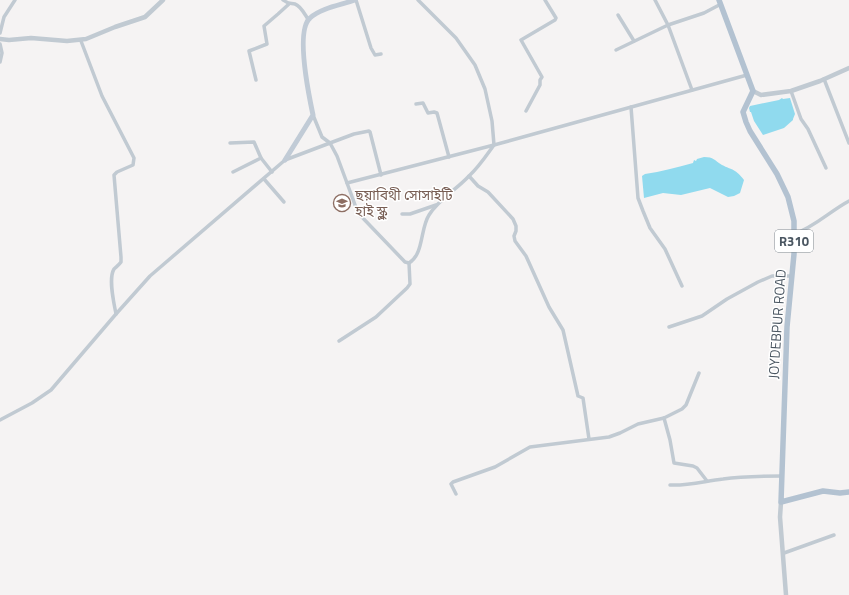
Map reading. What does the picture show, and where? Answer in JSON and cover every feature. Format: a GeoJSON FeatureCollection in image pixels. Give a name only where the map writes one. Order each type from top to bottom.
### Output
{"type":"FeatureCollection","features":[{"type":"Feature","properties":{"kind":"main road"},"geometry":{"type":"LineString","coordinates":[[284,160],[313,115],[306,86],[303,35],[304,26],[308,19],[316,13],[356,0]]}},
{"type":"Feature","properties":{"kind":"main road"},"geometry":{"type":"LineString","coordinates":[[720,2],[753,91]]}},
{"type":"Feature","properties":{"kind":"main road","name":"JOYDEBPUR ROAD"},"geometry":{"type":"LineString","coordinates":[[753,91],[743,112],[746,122],[750,131],[773,167],[788,197],[794,221],[794,254],[787,327],[781,502]]}},
{"type":"Feature","properties":{"kind":"main road"},"geometry":{"type":"LineString","coordinates":[[781,502],[824,491],[840,493],[849,492]]}},
{"type":"Feature","properties":{"kind":"street"},"geometry":{"type":"LineString","coordinates":[[0,33],[4,18],[15,0]]}},
{"type":"Feature","properties":{"kind":"street"},"geometry":{"type":"LineString","coordinates":[[0,39],[9,40],[31,38],[67,41],[81,40],[146,17],[164,0]]}},
{"type":"Feature","properties":{"kind":"street"},"geometry":{"type":"LineString","coordinates":[[283,0],[289,4],[296,4],[299,6],[308,19]]}},
{"type":"Feature","properties":{"kind":"street"},"geometry":{"type":"LineString","coordinates":[[356,0],[371,48],[375,55],[381,54]]}},
{"type":"Feature","properties":{"kind":"street"},"geometry":{"type":"LineString","coordinates":[[409,263],[414,260],[428,216],[437,205],[469,176],[494,145],[492,121],[484,89],[475,65],[456,38],[418,0]]}},
{"type":"Feature","properties":{"kind":"street"},"geometry":{"type":"LineString","coordinates":[[526,111],[540,85],[540,80],[542,77],[521,40],[555,20],[556,18],[545,0]]}},
{"type":"Feature","properties":{"kind":"street"},"geometry":{"type":"LineString","coordinates":[[655,0],[668,25],[692,90]]}},
{"type":"Feature","properties":{"kind":"street"},"geometry":{"type":"LineString","coordinates":[[616,50],[668,25],[704,13],[720,2]]}},
{"type":"Feature","properties":{"kind":"street"},"geometry":{"type":"LineString","coordinates":[[256,80],[250,50],[267,44],[264,26],[289,4]]}},
{"type":"Feature","properties":{"kind":"street"},"geometry":{"type":"LineString","coordinates":[[618,16],[634,41]]}},
{"type":"Feature","properties":{"kind":"street"},"geometry":{"type":"LineString","coordinates":[[81,40],[102,96],[134,158],[133,165],[117,172],[114,176],[121,257],[120,262],[112,274],[112,288],[116,314]]}},
{"type":"Feature","properties":{"kind":"street"},"geometry":{"type":"LineString","coordinates":[[0,44],[2,53],[0,62]]}},
{"type":"Feature","properties":{"kind":"street"},"geometry":{"type":"LineString","coordinates":[[753,91],[761,95],[791,91],[849,68]]}},
{"type":"Feature","properties":{"kind":"street"},"geometry":{"type":"LineString","coordinates":[[347,183],[494,145],[747,75]]}},
{"type":"Feature","properties":{"kind":"street"},"geometry":{"type":"LineString","coordinates":[[824,79],[849,143]]}},
{"type":"Feature","properties":{"kind":"street"},"geometry":{"type":"LineString","coordinates":[[791,91],[801,118],[808,129],[826,168]]}},
{"type":"Feature","properties":{"kind":"street"},"geometry":{"type":"LineString","coordinates":[[416,104],[424,103],[428,113],[437,113],[449,157]]}},
{"type":"Feature","properties":{"kind":"street"},"geometry":{"type":"LineString","coordinates":[[631,107],[638,198],[650,228],[665,249],[682,286]]}},
{"type":"Feature","properties":{"kind":"street"},"geometry":{"type":"LineString","coordinates":[[313,115],[322,137],[330,143],[337,156],[358,212],[405,262],[409,263]]}},
{"type":"Feature","properties":{"kind":"street"},"geometry":{"type":"LineString","coordinates":[[0,420],[32,403],[51,390],[150,276],[264,179],[284,160],[354,134],[369,131],[381,174]]}},
{"type":"Feature","properties":{"kind":"street"},"geometry":{"type":"LineString","coordinates":[[230,143],[254,142],[261,158],[272,172]]}},
{"type":"Feature","properties":{"kind":"street"},"geometry":{"type":"LineString","coordinates":[[233,172],[261,158]]}},
{"type":"Feature","properties":{"kind":"street"},"geometry":{"type":"LineString","coordinates":[[469,176],[513,219],[516,226],[514,238],[526,256],[549,307],[563,330],[574,374],[576,393],[578,396],[583,398],[589,439]]}},
{"type":"Feature","properties":{"kind":"street"},"geometry":{"type":"LineString","coordinates":[[264,179],[284,202]]}},
{"type":"Feature","properties":{"kind":"street"},"geometry":{"type":"LineString","coordinates":[[794,234],[813,226],[849,201]]}},
{"type":"Feature","properties":{"kind":"street"},"geometry":{"type":"LineString","coordinates":[[402,214],[410,214],[437,205]]}},
{"type":"Feature","properties":{"kind":"street"},"geometry":{"type":"LineString","coordinates":[[339,341],[376,317],[407,288],[410,284],[409,263]]}},
{"type":"Feature","properties":{"kind":"street"},"geometry":{"type":"LineString","coordinates":[[669,327],[702,316],[727,299],[772,276],[791,276]]}},
{"type":"Feature","properties":{"kind":"street"},"geometry":{"type":"LineString","coordinates":[[456,494],[451,484],[453,482],[495,467],[530,447],[609,437],[638,424],[664,418],[682,409],[686,405],[699,373]]}},
{"type":"Feature","properties":{"kind":"street"},"geometry":{"type":"LineString","coordinates":[[664,418],[674,463],[694,466],[707,481]]}},
{"type":"Feature","properties":{"kind":"street"},"geometry":{"type":"LineString","coordinates":[[670,485],[684,486],[707,481],[754,475],[782,476]]}},
{"type":"Feature","properties":{"kind":"street"},"geometry":{"type":"LineString","coordinates":[[781,502],[780,517],[784,553],[786,595]]}},
{"type":"Feature","properties":{"kind":"street"},"geometry":{"type":"LineString","coordinates":[[784,553],[834,535]]}},
{"type":"Feature","properties":{"kind":"water"},"geometry":{"type":"Polygon","coordinates":[[[782,98],[790,98],[795,114],[793,120],[784,128],[763,135],[754,121],[750,112],[750,106],[779,100],[782,98]]]}},
{"type":"Feature","properties":{"kind":"water"},"geometry":{"type":"Polygon","coordinates":[[[704,157],[712,158],[739,174],[744,180],[740,193],[728,197],[710,188],[681,195],[663,193],[644,198],[642,176],[693,163],[694,160],[696,161],[697,159],[704,157]]]}},
{"type":"Feature","properties":{"kind":"place","name":"ছয়াবিথী সোসাইটি হাই স্কুল"},"geometry":{"type":"Point","coordinates":[342,203]}}]}
